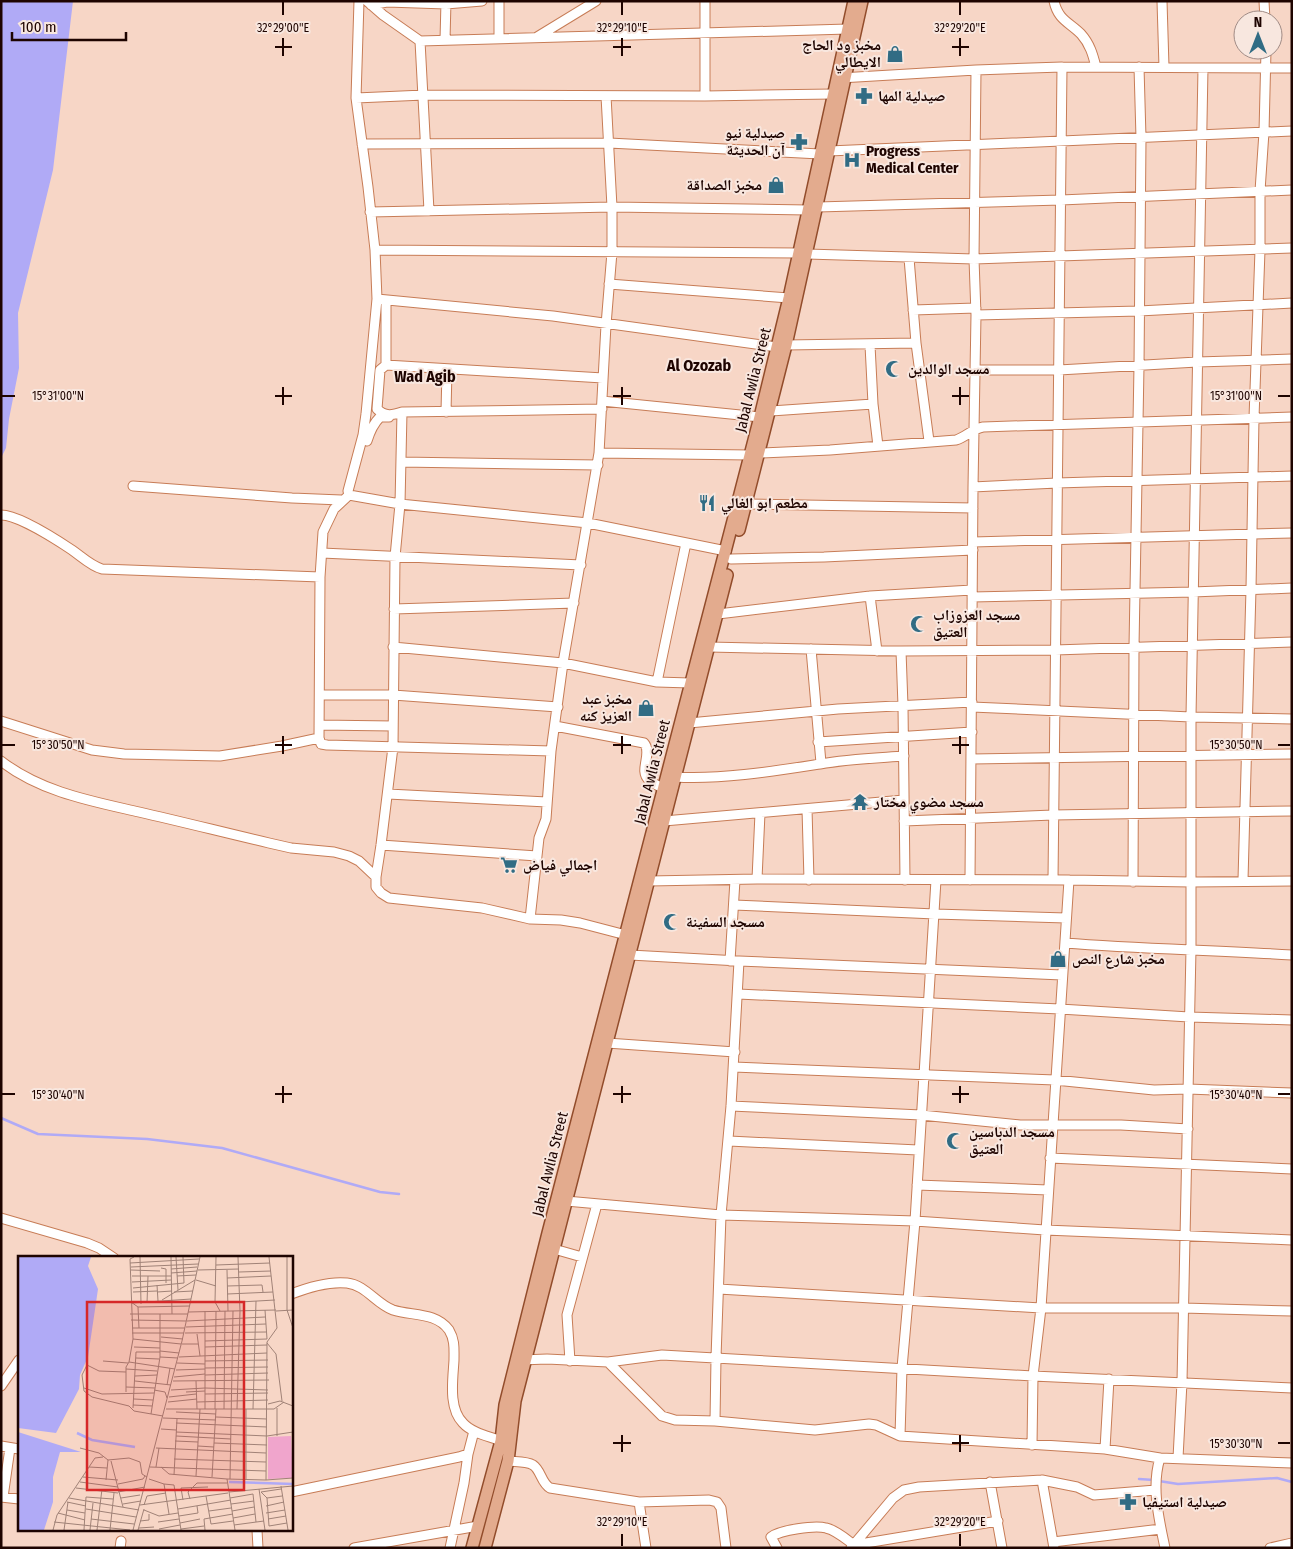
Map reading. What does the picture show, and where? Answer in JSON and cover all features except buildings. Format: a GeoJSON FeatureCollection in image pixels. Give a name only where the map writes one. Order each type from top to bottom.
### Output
{"type":"FeatureCollection","features":[{"type":"Feature","properties":{"kind":"main road","name":"Jabal Awlia Street"},"geometry":{"type":"LineString","coordinates":[[825,152],[833,94],[841,78],[854,1]]}},
{"type":"Feature","properties":{"kind":"main road","name":"Jabal Awlia Street"},"geometry":{"type":"LineString","coordinates":[[728,555],[746,504],[760,417],[782,346],[841,78],[862,1]]}},
{"type":"Feature","properties":{"kind":"main road","name":"Jabal Awlia Street"},"geometry":{"type":"LineString","coordinates":[[485,1548],[508,1461],[521,1360],[690,683],[718,596],[755,454],[771,411],[789,298],[803,254]]}},
{"type":"Feature","properties":{"kind":"main road","name":"Jabal Awlia Street"},"geometry":{"type":"LineString","coordinates":[[472,1548],[501,1441],[505,1405],[521,1360],[554,1249],[608,1043],[718,614],[718,596]]}},
{"type":"Feature","properties":{"kind":"street"},"geometry":{"type":"LineString","coordinates":[[359,1],[356,98],[381,299],[386,365]]}},
{"type":"Feature","properties":{"kind":"street"},"geometry":{"type":"LineString","coordinates":[[369,3],[482,1]]}},
{"type":"Feature","properties":{"kind":"street"},"geometry":{"type":"LineString","coordinates":[[499,1],[499,38]]}},
{"type":"Feature","properties":{"kind":"street"},"geometry":{"type":"LineString","coordinates":[[536,38],[596,1]]}},
{"type":"Feature","properties":{"kind":"street"},"geometry":{"type":"LineString","coordinates":[[705,1],[705,96]]}},
{"type":"Feature","properties":{"kind":"street"},"geometry":{"type":"LineString","coordinates":[[1054,1],[1056,12],[1081,34],[1088,44],[1096,67]]}},
{"type":"Feature","properties":{"kind":"street"},"geometry":{"type":"LineString","coordinates":[[1162,1],[1164,67]]}},
{"type":"Feature","properties":{"kind":"street"},"geometry":{"type":"LineString","coordinates":[[369,3],[420,41],[848,29]]}},
{"type":"Feature","properties":{"kind":"street"},"geometry":{"type":"LineString","coordinates":[[445,40],[446,3]]}},
{"type":"Feature","properties":{"kind":"street"},"geometry":{"type":"LineString","coordinates":[[420,41],[429,210]]}},
{"type":"Feature","properties":{"kind":"street"},"geometry":{"type":"LineString","coordinates":[[1242,880],[1252,589],[1260,191],[1267,60]]}},
{"type":"Feature","properties":{"kind":"street"},"geometry":{"type":"LineString","coordinates":[[841,78],[1062,67],[1292,68]]}},
{"type":"Feature","properties":{"kind":"street"},"geometry":{"type":"LineString","coordinates":[[1053,880],[1062,67]]}},
{"type":"Feature","properties":{"kind":"street"},"geometry":{"type":"LineString","coordinates":[[1133,882],[1134,647],[1140,366],[1141,138],[1139,67]]}},
{"type":"Feature","properties":{"kind":"street"},"geometry":{"type":"LineString","coordinates":[[1178,1458],[1182,1382],[1192,949],[1190,755],[1203,68]]}},
{"type":"Feature","properties":{"kind":"street"},"geometry":{"type":"LineString","coordinates":[[970,880],[976,311],[974,202],[976,70]]}},
{"type":"Feature","properties":{"kind":"street"},"geometry":{"type":"LineString","coordinates":[[356,98],[424,94],[606,96],[833,94]]}},
{"type":"Feature","properties":{"kind":"street"},"geometry":{"type":"LineString","coordinates":[[530,919],[539,838],[546,819],[551,750],[564,663],[598,465],[612,252],[612,207],[606,96]]}},
{"type":"Feature","properties":{"kind":"street"},"geometry":{"type":"LineString","coordinates":[[362,144],[609,143],[825,152],[1292,131]]}},
{"type":"Feature","properties":{"kind":"street"},"geometry":{"type":"LineString","coordinates":[[370,212],[612,207],[813,208],[1292,190]]}},
{"type":"Feature","properties":{"kind":"street"},"geometry":{"type":"LineString","coordinates":[[375,250],[803,254],[974,259],[1292,248]]}},
{"type":"Feature","properties":{"kind":"street"},"geometry":{"type":"LineString","coordinates":[[909,258],[916,343],[929,441]]}},
{"type":"Feature","properties":{"kind":"street"},"geometry":{"type":"LineString","coordinates":[[609,284],[789,298]]}},
{"type":"Feature","properties":{"kind":"street"},"geometry":{"type":"LineString","coordinates":[[381,299],[554,316],[606,325],[782,346],[916,343]]}},
{"type":"Feature","properties":{"kind":"street"},"geometry":{"type":"LineString","coordinates":[[349,495],[348,491],[363,435],[381,299]]}},
{"type":"Feature","properties":{"kind":"street"},"geometry":{"type":"LineString","coordinates":[[913,310],[1139,311],[1292,303]]}},
{"type":"Feature","properties":{"kind":"street"},"geometry":{"type":"LineString","coordinates":[[870,345],[873,404],[878,446]]}},
{"type":"Feature","properties":{"kind":"street"},"geometry":{"type":"LineString","coordinates":[[975,370],[1059,370],[1292,359]]}},
{"type":"Feature","properties":{"kind":"street"},"geometry":{"type":"LineString","coordinates":[[603,378],[386,365],[380,370],[377,409],[381,413],[390,415],[602,405],[760,417]]}},
{"type":"Feature","properties":{"kind":"street"},"geometry":{"type":"LineString","coordinates":[[446,412],[447,370]]}},
{"type":"Feature","properties":{"kind":"street"},"geometry":{"type":"LineString","coordinates":[[771,411],[873,404]]}},
{"type":"Feature","properties":{"kind":"street"},"geometry":{"type":"LineString","coordinates":[[356,462],[367,444],[370,430],[380,417],[402,414]]}},
{"type":"Feature","properties":{"kind":"street"},"geometry":{"type":"LineString","coordinates":[[402,414],[400,504],[395,557],[393,747],[376,887],[389,898],[482,908],[530,919],[580,923],[626,935]]}},
{"type":"Feature","properties":{"kind":"street"},"geometry":{"type":"LineString","coordinates":[[599,454],[755,454],[830,450],[961,438],[983,427],[1292,417]]}},
{"type":"Feature","properties":{"kind":"street"},"geometry":{"type":"LineString","coordinates":[[401,462],[598,465]]}},
{"type":"Feature","properties":{"kind":"street"},"geometry":{"type":"LineString","coordinates":[[973,487],[1292,476]]}},
{"type":"Feature","properties":{"kind":"street"},"geometry":{"type":"LineString","coordinates":[[133,486],[341,500]]}},
{"type":"Feature","properties":{"kind":"street"},"geometry":{"type":"LineString","coordinates":[[551,750],[321,744],[319,738],[320,577],[323,532],[328,518],[341,500],[349,495],[400,504],[588,523],[686,543],[728,555],[824,557],[1057,540],[1292,533]]}},
{"type":"Feature","properties":{"kind":"street"},"geometry":{"type":"LineString","coordinates":[[746,504],[973,508]]}},
{"type":"Feature","properties":{"kind":"street"},"geometry":{"type":"LineString","coordinates":[[1,515],[8,515],[37,530],[102,569],[320,577]]}},
{"type":"Feature","properties":{"kind":"street"},"geometry":{"type":"LineString","coordinates":[[657,682],[686,543]]}},
{"type":"Feature","properties":{"kind":"street"},"geometry":{"type":"LineString","coordinates":[[322,553],[580,565]]}},
{"type":"Feature","properties":{"kind":"street"},"geometry":{"type":"LineString","coordinates":[[718,614],[870,596],[1135,594],[1292,588]]}},
{"type":"Feature","properties":{"kind":"street"},"geometry":{"type":"LineString","coordinates":[[870,596],[877,651]]}},
{"type":"Feature","properties":{"kind":"street"},"geometry":{"type":"LineString","coordinates":[[394,609],[574,603]]}},
{"type":"Feature","properties":{"kind":"street"},"geometry":{"type":"LineString","coordinates":[[709,647],[877,651],[1056,650],[1292,642]]}},
{"type":"Feature","properties":{"kind":"street"},"geometry":{"type":"LineString","coordinates":[[393,647],[564,663],[657,682],[690,683]]}},
{"type":"Feature","properties":{"kind":"street"},"geometry":{"type":"LineString","coordinates":[[811,649],[820,764]]}},
{"type":"Feature","properties":{"kind":"street"},"geometry":{"type":"LineString","coordinates":[[901,651],[904,736],[905,880]]}},
{"type":"Feature","properties":{"kind":"street"},"geometry":{"type":"LineString","coordinates":[[320,695],[393,695],[558,706]]}},
{"type":"Feature","properties":{"kind":"street"},"geometry":{"type":"LineString","coordinates":[[690,723],[903,706],[972,705],[1054,711],[1191,717],[1292,719]]}},
{"type":"Feature","properties":{"kind":"street"},"geometry":{"type":"LineString","coordinates":[[1,721],[92,750],[124,754],[220,756],[319,738]]}},
{"type":"Feature","properties":{"kind":"street"},"geometry":{"type":"LineString","coordinates":[[320,725],[393,726]]}},
{"type":"Feature","properties":{"kind":"street"},"geometry":{"type":"LineString","coordinates":[[555,726],[644,743],[648,749],[646,776],[648,780],[663,788]]}},
{"type":"Feature","properties":{"kind":"street"},"geometry":{"type":"LineString","coordinates":[[818,742],[972,732]]}},
{"type":"Feature","properties":{"kind":"street"},"geometry":{"type":"LineString","coordinates":[[972,760],[1292,754]]}},
{"type":"Feature","properties":{"kind":"street"},"geometry":{"type":"LineString","coordinates":[[675,777],[689,778],[761,772],[904,756]]}},
{"type":"Feature","properties":{"kind":"street"},"geometry":{"type":"LineString","coordinates":[[1,761],[13,771],[38,784],[79,798],[291,848],[334,852],[349,856],[360,861],[376,878]]}},
{"type":"Feature","properties":{"kind":"street"},"geometry":{"type":"LineString","coordinates":[[388,794],[547,802]]}},
{"type":"Feature","properties":{"kind":"street"},"geometry":{"type":"LineString","coordinates":[[664,821],[904,800]]}},
{"type":"Feature","properties":{"kind":"street"},"geometry":{"type":"LineString","coordinates":[[808,809],[809,880]]}},
{"type":"Feature","properties":{"kind":"street"},"geometry":{"type":"LineString","coordinates":[[904,821],[1053,815],[1292,811]]}},
{"type":"Feature","properties":{"kind":"street"},"geometry":{"type":"LineString","coordinates":[[757,879],[760,813]]}},
{"type":"Feature","properties":{"kind":"street"},"geometry":{"type":"LineString","coordinates":[[381,844],[537,856]]}},
{"type":"Feature","properties":{"kind":"street"},"geometry":{"type":"LineString","coordinates":[[649,881],[757,879],[1133,882],[1292,881]]}},
{"type":"Feature","properties":{"kind":"street"},"geometry":{"type":"LineString","coordinates":[[715,1421],[721,1215],[729,1141],[738,994],[735,961],[735,880]]}},
{"type":"Feature","properties":{"kind":"street"},"geometry":{"type":"LineString","coordinates":[[900,1436],[902,1368],[915,1222],[936,880]]}},
{"type":"Feature","properties":{"kind":"street"},"geometry":{"type":"LineString","coordinates":[[1032,1446],[1033,1376],[1041,1308],[1068,880]]}},
{"type":"Feature","properties":{"kind":"street"},"geometry":{"type":"LineString","coordinates":[[734,905],[1066,918]]}},
{"type":"Feature","properties":{"kind":"street"},"geometry":{"type":"LineString","coordinates":[[1065,943],[1292,955]]}},
{"type":"Feature","properties":{"kind":"street"},"geometry":{"type":"LineString","coordinates":[[630,954],[735,961],[1062,975]]}},
{"type":"Feature","properties":{"kind":"street"},"geometry":{"type":"LineString","coordinates":[[738,994],[1189,1017],[1292,1020]]}},
{"type":"Feature","properties":{"kind":"street"},"geometry":{"type":"LineString","coordinates":[[608,1043],[735,1052]]}},
{"type":"Feature","properties":{"kind":"street"},"geometry":{"type":"LineString","coordinates":[[734,1067],[1055,1080],[1139,1089],[1292,1093]]}},
{"type":"Feature","properties":{"kind":"street"},"geometry":{"type":"LineString","coordinates":[[731,1106],[921,1115],[1020,1125],[1121,1125],[1188,1129]]}},
{"type":"Feature","properties":{"kind":"street"},"geometry":{"type":"LineString","coordinates":[[729,1141],[918,1150]]}},
{"type":"Feature","properties":{"kind":"street"},"geometry":{"type":"LineString","coordinates":[[1050,1158],[1292,1169]]}},
{"type":"Feature","properties":{"kind":"street"},"geometry":{"type":"LineString","coordinates":[[916,1185],[1048,1190]]}},
{"type":"Feature","properties":{"kind":"street"},"geometry":{"type":"LineString","coordinates":[[566,1201],[721,1215],[1292,1240]]}},
{"type":"Feature","properties":{"kind":"street"},"geometry":{"type":"LineString","coordinates":[[570,1361],[567,1315],[597,1204]]}},
{"type":"Feature","properties":{"kind":"street"},"geometry":{"type":"LineString","coordinates":[[1,1218],[87,1243],[111,1256]]}},
{"type":"Feature","properties":{"kind":"street"},"geometry":{"type":"LineString","coordinates":[[554,1249],[582,1257]]}},
{"type":"Feature","properties":{"kind":"street"},"geometry":{"type":"LineString","coordinates":[[292,1294],[332,1283],[349,1283],[362,1288],[380,1303],[392,1309],[428,1316],[439,1321],[449,1331],[454,1342],[453,1396],[457,1414],[463,1423],[474,1431],[501,1441]]}},
{"type":"Feature","properties":{"kind":"street"},"geometry":{"type":"LineString","coordinates":[[719,1289],[1041,1308],[1183,1308],[1292,1312]]}},
{"type":"Feature","properties":{"kind":"street"},"geometry":{"type":"LineString","coordinates":[[521,1360],[547,1359],[608,1362],[662,1355],[1033,1376],[1292,1388]]}},
{"type":"Feature","properties":{"kind":"street"},"geometry":{"type":"LineString","coordinates":[[1,1386],[18,1361]]}},
{"type":"Feature","properties":{"kind":"street"},"geometry":{"type":"LineString","coordinates":[[608,1362],[662,1416],[675,1420],[715,1421],[815,1430],[869,1424],[876,1425],[900,1436],[1032,1446],[1105,1449],[1160,1458],[1292,1463]]}},
{"type":"Feature","properties":{"kind":"street"},"geometry":{"type":"LineString","coordinates":[[1105,1449],[1110,1379]]}},
{"type":"Feature","properties":{"kind":"street"},"geometry":{"type":"LineString","coordinates":[[450,1548],[474,1431]]}},
{"type":"Feature","properties":{"kind":"street"},"geometry":{"type":"LineString","coordinates":[[10,1448],[2,1497],[18,1499]]}},
{"type":"Feature","properties":{"kind":"street"},"geometry":{"type":"LineString","coordinates":[[292,1492],[448,1460],[468,1454]]}},
{"type":"Feature","properties":{"kind":"street"},"geometry":{"type":"LineString","coordinates":[[1160,1458],[1156,1474],[1156,1490],[1165,1548]]}},
{"type":"Feature","properties":{"kind":"street"},"geometry":{"type":"LineString","coordinates":[[508,1461],[532,1464],[546,1486],[550,1488],[639,1502],[709,1500],[717,1502],[721,1508],[726,1548]]}},
{"type":"Feature","properties":{"kind":"street"},"geometry":{"type":"LineString","coordinates":[[852,1546],[893,1498],[904,1490],[919,1487],[1042,1480],[1077,1487],[1094,1495],[1156,1490]]}},
{"type":"Feature","properties":{"kind":"street"},"geometry":{"type":"LineString","coordinates":[[1042,1480],[1053,1545],[1161,1529]]}},
{"type":"Feature","properties":{"kind":"street"},"geometry":{"type":"LineString","coordinates":[[990,1482],[1002,1548]]}},
{"type":"Feature","properties":{"kind":"street"},"geometry":{"type":"LineString","coordinates":[[639,1502],[646,1548]]}},
{"type":"Feature","properties":{"kind":"street"},"geometry":{"type":"LineString","coordinates":[[777,1548],[771,1537],[776,1533],[821,1527],[828,1528],[852,1546],[998,1521]]}},
{"type":"Feature","properties":{"kind":"street"},"geometry":{"type":"LineString","coordinates":[[354,1548],[478,1526]]}},
{"type":"Feature","properties":{"kind":"street"},"geometry":{"type":"LineString","coordinates":[[257,1532],[258,1548]]}},
{"type":"Feature","properties":{"kind":"street"},"geometry":{"type":"LineString","coordinates":[[1270,1548],[1292,1543]]}},
{"type":"Feature","properties":{"kind":"shaded area"},"geometry":{"type":"Polygon","coordinates":[[[1,1],[73,1],[53,170],[18,313],[19,368],[9,419],[6,448],[1,458],[1,1]]]}},
{"type":"Feature","properties":{"kind":"waterway"},"geometry":{"type":"LineString","coordinates":[[1,1118],[38,1134],[147,1139],[222,1148],[380,1192],[399,1194]]}},
{"type":"Feature","properties":{"kind":"waterway"},"geometry":{"type":"LineString","coordinates":[[1159,1481],[1178,1484],[1277,1478],[1292,1482]]}},
{"type":"Feature","properties":{"kind":"waterway"},"geometry":{"type":"LineString","coordinates":[[1139,1479],[1154,1480]]}},
{"type":"Feature","properties":{"kind":"place","name":"مخبز ود الحاج الايطالي"},"geometry":{"type":"Point","coordinates":[895,54]}},
{"type":"Feature","properties":{"kind":"place","name":"صيدلية المها"},"geometry":{"type":"Point","coordinates":[864,96]}},
{"type":"Feature","properties":{"kind":"place","name":"صيدلية نيو آن الحديثة"},"geometry":{"type":"Point","coordinates":[799,142]}},
{"type":"Feature","properties":{"kind":"place","name":"Progress Medical Center"},"geometry":{"type":"Point","coordinates":[852,160]}},
{"type":"Feature","properties":{"kind":"place","name":"مخبز الصداقة"},"geometry":{"type":"Point","coordinates":[776,185]}},
{"type":"Feature","properties":{"kind":"place","name":"مسجد الوالدين"},"geometry":{"type":"Point","coordinates":[894,369]}},
{"type":"Feature","properties":{"kind":"place","name":"مطعم ابو الغالي"},"geometry":{"type":"Point","coordinates":[707,503]}},
{"type":"Feature","properties":{"kind":"place","name":"مسجد العزوزاب العتيق"},"geometry":{"type":"Point","coordinates":[919,624]}},
{"type":"Feature","properties":{"kind":"place","name":"مخبز عبد العزيز كنه"},"geometry":{"type":"Point","coordinates":[646,708]}},
{"type":"Feature","properties":{"kind":"place","name":"مسجد مضوي مختار"},"geometry":{"type":"Point","coordinates":[860,802]}},
{"type":"Feature","properties":{"kind":"place","name":"اجمالي فياض"},"geometry":{"type":"Point","coordinates":[509,865]}},
{"type":"Feature","properties":{"kind":"place","name":"مسجد السفينة"},"geometry":{"type":"Point","coordinates":[672,922]}},
{"type":"Feature","properties":{"kind":"place","name":"مخبز شارع النص"},"geometry":{"type":"Point","coordinates":[1058,959]}},
{"type":"Feature","properties":{"kind":"place","name":"مسجد الدباسين العتيق"},"geometry":{"type":"Point","coordinates":[955,1141]}},
{"type":"Feature","properties":{"kind":"place","name":"صيدلية استيفيا"},"geometry":{"type":"Point","coordinates":[1128,1502]}},
{"type":"Feature","properties":{"kind":"district","name":"Al Ozozab"},"geometry":{"type":"Point","coordinates":[699,365]}},
{"type":"Feature","properties":{"kind":"district","name":"Wad Agib"},"geometry":{"type":"Point","coordinates":[425,376]}}]}
